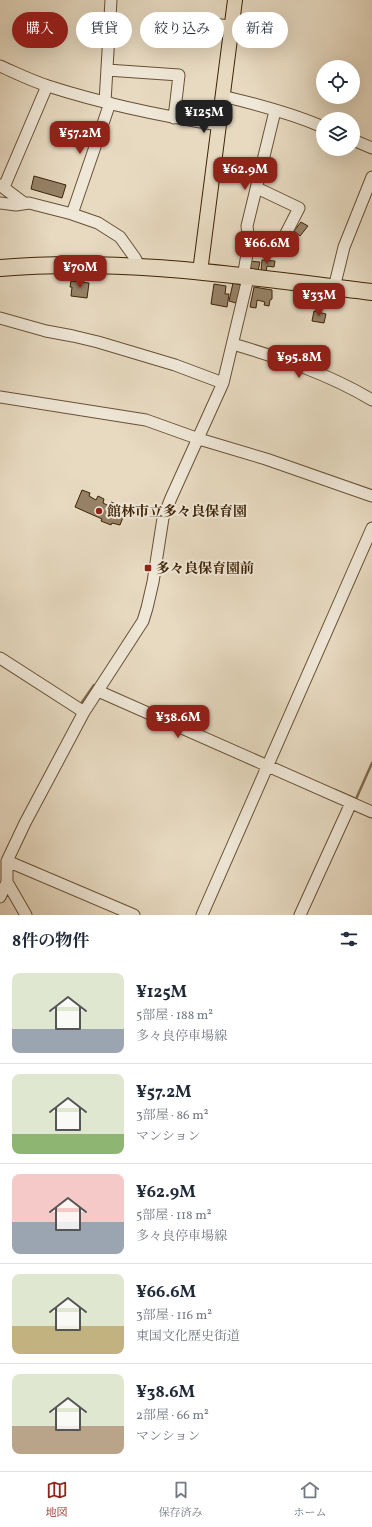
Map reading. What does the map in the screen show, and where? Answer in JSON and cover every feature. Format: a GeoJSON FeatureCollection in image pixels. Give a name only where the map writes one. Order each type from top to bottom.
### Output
{"type":"FeatureCollection","features":[{"type":"Feature","properties":{"kind":"highway"},"geometry":{"type":"LineString","coordinates":[[0,268],[53,264],[139,266],[372,292]]}},
{"type":"Feature","properties":{"kind":"main road"},"geometry":{"type":"LineString","coordinates":[[200,272],[235,0]]}},
{"type":"Feature","properties":{"kind":"street"},"geometry":{"type":"LineString","coordinates":[[72,214],[108,103],[107,70],[111,0]]}},
{"type":"Feature","properties":{"kind":"street"},"geometry":{"type":"LineString","coordinates":[[224,25],[231,26]]}},
{"type":"Feature","properties":{"kind":"street"},"geometry":{"type":"LineString","coordinates":[[0,66],[47,86],[108,103],[174,118],[219,124]]}},
{"type":"Feature","properties":{"kind":"street"},"geometry":{"type":"LineString","coordinates":[[107,70],[179,75],[174,118]]}},
{"type":"Feature","properties":{"kind":"street"},"geometry":{"type":"LineString","coordinates":[[24,203],[2,186],[47,86]]}},
{"type":"Feature","properties":{"kind":"street"},"geometry":{"type":"LineString","coordinates":[[222,96],[255,104],[316,124]]}},
{"type":"Feature","properties":{"kind":"street"},"geometry":{"type":"LineString","coordinates":[[0,897],[7,882],[8,861],[25,823],[84,712],[142,621],[147,608],[153,582],[163,518],[223,383],[246,277],[249,243],[247,226],[275,111]]}},
{"type":"Feature","properties":{"kind":"street"},"geometry":{"type":"LineString","coordinates":[[360,143],[372,148]]}},
{"type":"Feature","properties":{"kind":"street"},"geometry":{"type":"LineString","coordinates":[[334,288],[344,247],[370,190],[372,177]]}},
{"type":"Feature","properties":{"kind":"street"},"geometry":{"type":"LineString","coordinates":[[257,188],[299,208],[279,247]]}},
{"type":"Feature","properties":{"kind":"street"},"geometry":{"type":"LineString","coordinates":[[0,203],[24,203],[72,214],[98,223],[120,237],[139,266]]}},
{"type":"Feature","properties":{"kind":"street"},"geometry":{"type":"LineString","coordinates":[[0,318],[46,331],[98,342],[175,365],[223,383]]}},
{"type":"Feature","properties":{"kind":"street"},"geometry":{"type":"LineString","coordinates":[[232,344],[277,357],[350,387],[372,400]]}},
{"type":"Feature","properties":{"kind":"street"},"geometry":{"type":"LineString","coordinates":[[0,397],[146,420],[199,439],[266,459],[372,496]]}},
{"type":"Feature","properties":{"kind":"street"},"geometry":{"type":"LineString","coordinates":[[202,915],[372,528]]}},
{"type":"Feature","properties":{"kind":"street"},"geometry":{"type":"LineString","coordinates":[[0,658],[84,712]]}},
{"type":"Feature","properties":{"kind":"street"},"geometry":{"type":"LineString","coordinates":[[98,691],[372,812]]}},
{"type":"Feature","properties":{"kind":"street"},"geometry":{"type":"LineString","coordinates":[[300,915],[351,803]]}},
{"type":"Feature","properties":{"kind":"street"},"geometry":{"type":"LineString","coordinates":[[8,861],[134,915]]}},
{"type":"Feature","properties":{"kind":"street"},"geometry":{"type":"LineString","coordinates":[[7,882],[26,915]]}},
{"type":"Feature","properties":{"kind":"building"},"geometry":{"type":"Polygon","coordinates":[[[34,176],[66,185],[62,198],[31,189],[34,176]]]}},
{"type":"Feature","properties":{"kind":"building"},"geometry":{"type":"Polygon","coordinates":[[[301,222],[308,226],[300,236],[294,231],[301,222]]]}},
{"type":"Feature","properties":{"kind":"building"},"geometry":{"type":"Polygon","coordinates":[[[262,260],[275,261],[274,267],[267,266],[266,272],[261,271],[262,260]]]}},
{"type":"Feature","properties":{"kind":"building"},"geometry":{"type":"Polygon","coordinates":[[[249,261],[260,262],[258,271],[248,269],[249,261]]]}},
{"type":"Feature","properties":{"kind":"building"},"geometry":{"type":"Polygon","coordinates":[[[71,281],[89,283],[87,298],[71,296],[71,281]]]}},
{"type":"Feature","properties":{"kind":"building"},"geometry":{"type":"Polygon","coordinates":[[[233,283],[243,285],[239,304],[229,301],[233,283]]]}},
{"type":"Feature","properties":{"kind":"building"},"geometry":{"type":"Polygon","coordinates":[[[214,284],[226,286],[225,294],[229,294],[227,307],[211,304],[214,284]]]}},
{"type":"Feature","properties":{"kind":"building"},"geometry":{"type":"Polygon","coordinates":[[[254,287],[272,290],[272,299],[270,300],[269,306],[264,305],[265,302],[257,300],[256,308],[250,307],[254,287]]]}},
{"type":"Feature","properties":{"kind":"building"},"geometry":{"type":"Polygon","coordinates":[[[314,311],[326,314],[324,323],[312,321],[314,311]]]}},
{"type":"Feature","properties":{"kind":"building"},"geometry":{"type":"Polygon","coordinates":[[[82,490],[90,493],[89,496],[96,500],[98,496],[104,499],[103,503],[109,506],[111,502],[125,508],[121,516],[123,517],[120,525],[112,523],[111,525],[101,521],[102,519],[75,507],[82,490]]]}},
{"type":"Feature","properties":{"kind":"waterway"},"geometry":{"type":"LineString","coordinates":[[80,705],[94,685]]}},
{"type":"Feature","properties":{"kind":"waterway"},"geometry":{"type":"LineString","coordinates":[[335,790],[356,799],[372,763]]}},
{"type":"Feature","properties":{"kind":"place","name":"館林市立多々良保育園"},"geometry":{"type":"Point","coordinates":[99,511]}},
{"type":"Feature","properties":{"kind":"place","name":"多々良保育園前"},"geometry":{"type":"Point","coordinates":[148,568]}}]}
